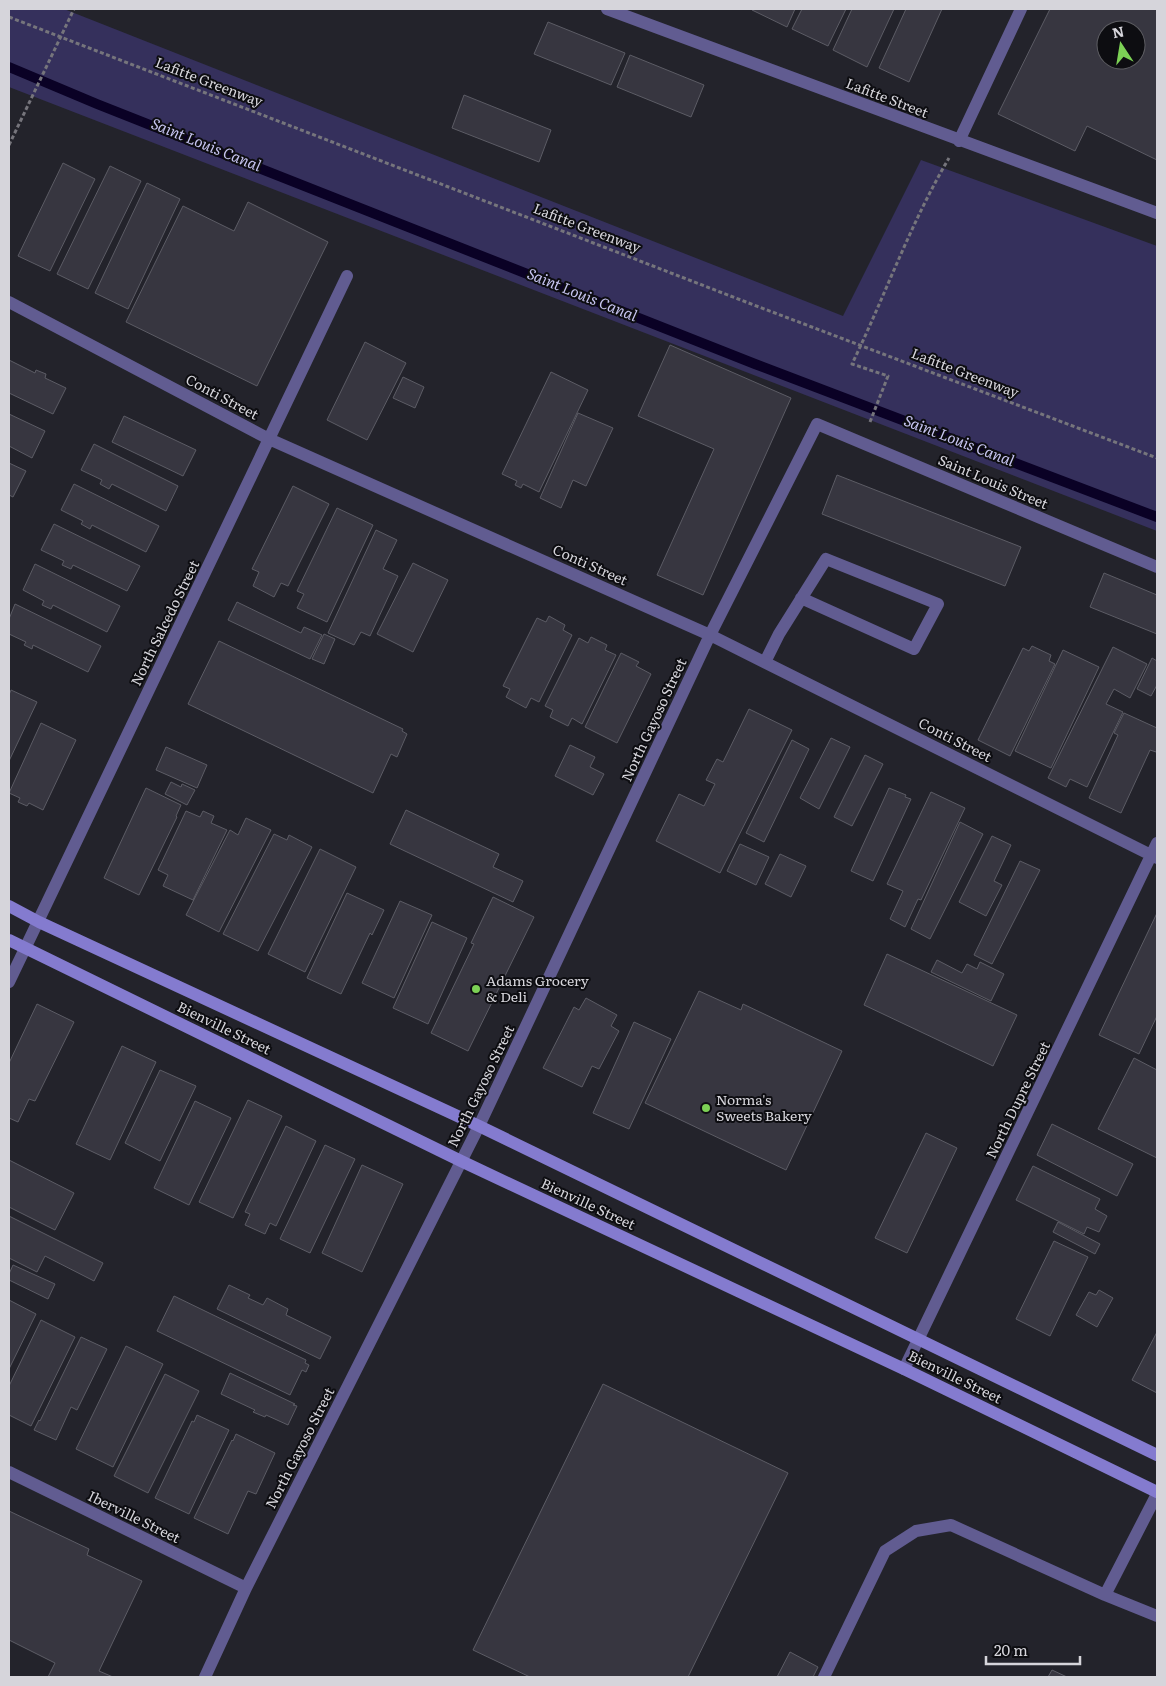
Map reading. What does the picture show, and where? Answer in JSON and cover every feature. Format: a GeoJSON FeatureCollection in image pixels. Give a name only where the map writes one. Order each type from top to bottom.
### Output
{"type":"FeatureCollection","features":[{"type":"Feature","properties":{"kind":"street","name":"Lafitte Street"},"geometry":{"type":"LineString","coordinates":[[607,9],[1157,213]]}},
{"type":"Feature","properties":{"kind":"street"},"geometry":{"type":"LineString","coordinates":[[959,140],[1021,9]]}},
{"type":"Feature","properties":{"kind":"street","name":"North Salcedo Street"},"geometry":{"type":"LineString","coordinates":[[9,982],[348,276]]}},
{"type":"Feature","properties":{"kind":"street","name":"Conti Street"},"geometry":{"type":"LineString","coordinates":[[9,302],[269,439],[710,635],[1154,857]]}},
{"type":"Feature","properties":{"kind":"street","name":"Saint Louis Street"},"geometry":{"type":"LineString","coordinates":[[817,424],[1157,567]]}},
{"type":"Feature","properties":{"kind":"street","name":"North Gayoso Street"},"geometry":{"type":"LineString","coordinates":[[205,1677],[246,1588],[462,1161],[710,635],[817,424]]}},
{"type":"Feature","properties":{"kind":"street"},"geometry":{"type":"LineString","coordinates":[[765,662],[779,634],[826,559],[938,604],[914,649],[802,598]]}},
{"type":"Feature","properties":{"kind":"street","name":"North Dupre Street"},"geometry":{"type":"LineString","coordinates":[[904,1369],[1154,857],[1157,843]]}},
{"type":"Feature","properties":{"kind":"street","name":"Bienville Street"},"geometry":{"type":"LineString","coordinates":[[9,906],[39,922],[479,1126],[1157,1455]]}},
{"type":"Feature","properties":{"kind":"street","name":"Bienville Street"},"geometry":{"type":"LineString","coordinates":[[9,940],[462,1161],[904,1369],[1157,1493]]}},
{"type":"Feature","properties":{"kind":"street","name":"Iberville Street"},"geometry":{"type":"LineString","coordinates":[[9,1472],[246,1588]]}},
{"type":"Feature","properties":{"kind":"street"},"geometry":{"type":"LineString","coordinates":[[1105,1596],[1157,1493]]}},
{"type":"Feature","properties":{"kind":"street"},"geometry":{"type":"LineString","coordinates":[[824,1677],[885,1551],[916,1530],[951,1525],[1105,1596],[1157,1616]]}},
{"type":"Feature","properties":{"kind":"path"},"geometry":{"type":"LineString","coordinates":[[9,145],[74,9]]}},
{"type":"Feature","properties":{"kind":"path","name":"Lafitte Greenway"},"geometry":{"type":"LineString","coordinates":[[9,17],[1157,458]]}},
{"type":"Feature","properties":{"kind":"path"},"geometry":{"type":"LineString","coordinates":[[868,427],[888,376],[852,364],[879,308],[934,182],[959,140]]}},
{"type":"Feature","properties":{"kind":"shaded area"},"geometry":{"type":"Polygon","coordinates":[[[9,9],[64,9],[843,316],[921,160],[1157,246],[1157,531],[9,87],[9,9]]]}},
{"type":"Feature","properties":{"kind":"building"},"geometry":{"type":"Polygon","coordinates":[[[753,9],[795,9],[787,27],[753,9]]]}},
{"type":"Feature","properties":{"kind":"building"},"geometry":{"type":"Polygon","coordinates":[[[802,9],[846,9],[828,46],[792,29],[802,9]]]}},
{"type":"Feature","properties":{"kind":"building"},"geometry":{"type":"Polygon","coordinates":[[[852,9],[894,9],[867,67],[833,50],[852,9]]]}},
{"type":"Feature","properties":{"kind":"building"},"geometry":{"type":"Polygon","coordinates":[[[906,9],[942,9],[909,82],[879,68],[906,9]]]}},
{"type":"Feature","properties":{"kind":"building"},"geometry":{"type":"Polygon","coordinates":[[[1050,9],[1157,9],[1157,160],[1087,126],[1075,151],[998,114],[1050,9]]]}},
{"type":"Feature","properties":{"kind":"building"},"geometry":{"type":"Polygon","coordinates":[[[548,22],[625,53],[611,85],[534,54],[548,22]]]}},
{"type":"Feature","properties":{"kind":"building"},"geometry":{"type":"Polygon","coordinates":[[[630,55],[704,85],[691,117],[617,87],[630,55]]]}},
{"type":"Feature","properties":{"kind":"building"},"geometry":{"type":"Polygon","coordinates":[[[464,95],[551,130],[539,162],[452,128],[464,95]]]}},
{"type":"Feature","properties":{"kind":"building"},"geometry":{"type":"Polygon","coordinates":[[[63,163],[95,179],[50,271],[18,256],[63,163]]]}},
{"type":"Feature","properties":{"kind":"building"},"geometry":{"type":"Polygon","coordinates":[[[110,166],[141,181],[88,289],[57,274],[110,166]]]}},
{"type":"Feature","properties":{"kind":"building"},"geometry":{"type":"Polygon","coordinates":[[[147,183],[180,199],[128,309],[95,293],[147,183]]]}},
{"type":"Feature","properties":{"kind":"building"},"geometry":{"type":"Polygon","coordinates":[[[248,202],[328,242],[257,386],[126,322],[183,206],[234,231],[248,202]]]}},
{"type":"Feature","properties":{"kind":"building"},"geometry":{"type":"Polygon","coordinates":[[[365,342],[406,363],[367,440],[327,420],[365,342]]]}},
{"type":"Feature","properties":{"kind":"building"},"geometry":{"type":"Polygon","coordinates":[[[670,345],[791,398],[703,595],[657,575],[714,449],[638,416],[670,345]]]}},
{"type":"Feature","properties":{"kind":"building"},"geometry":{"type":"Polygon","coordinates":[[[9,360],[35,373],[36,370],[46,374],[45,378],[66,388],[53,414],[9,393],[9,360]]]}},
{"type":"Feature","properties":{"kind":"building"},"geometry":{"type":"Polygon","coordinates":[[[551,372],[588,390],[539,492],[523,484],[521,488],[515,485],[517,481],[502,474],[551,372]]]}},
{"type":"Feature","properties":{"kind":"building"},"geometry":{"type":"Polygon","coordinates":[[[403,377],[424,387],[415,408],[393,398],[403,377]]]}},
{"type":"Feature","properties":{"kind":"building"},"geometry":{"type":"Polygon","coordinates":[[[578,413],[613,428],[586,486],[573,480],[561,508],[540,498],[578,413]]]}},
{"type":"Feature","properties":{"kind":"building"},"geometry":{"type":"Polygon","coordinates":[[[9,414],[45,431],[32,458],[9,446],[9,414]]]}},
{"type":"Feature","properties":{"kind":"building"},"geometry":{"type":"Polygon","coordinates":[[[124,416],[196,450],[183,476],[112,442],[124,416]]]}},
{"type":"Feature","properties":{"kind":"building"},"geometry":{"type":"Polygon","coordinates":[[[94,444],[178,486],[166,511],[112,484],[109,489],[100,484],[102,480],[81,470],[94,444]]]}},
{"type":"Feature","properties":{"kind":"building"},"geometry":{"type":"Polygon","coordinates":[[[9,463],[26,471],[13,497],[9,495],[9,463]]]}},
{"type":"Feature","properties":{"kind":"building"},"geometry":{"type":"Polygon","coordinates":[[[837,475],[1021,547],[1005,586],[822,514],[837,475]]]}},
{"type":"Feature","properties":{"kind":"building"},"geometry":{"type":"Polygon","coordinates":[[[74,484],[159,526],[146,552],[92,525],[90,529],[81,524],[83,521],[61,510],[74,484]]]}},
{"type":"Feature","properties":{"kind":"building"},"geometry":{"type":"Polygon","coordinates":[[[293,486],[329,504],[288,586],[281,583],[274,597],[253,586],[259,572],[252,569],[293,486]]]}},
{"type":"Feature","properties":{"kind":"building"},"geometry":{"type":"Polygon","coordinates":[[[337,508],[373,525],[327,622],[297,608],[304,594],[297,591],[337,508]]]}},
{"type":"Feature","properties":{"kind":"building"},"geometry":{"type":"Polygon","coordinates":[[[54,524],[140,566],[127,591],[73,565],[71,569],[62,565],[64,561],[41,550],[54,524]]]}},
{"type":"Feature","properties":{"kind":"building"},"geometry":{"type":"Polygon","coordinates":[[[376,530],[397,540],[383,569],[398,576],[370,636],[361,632],[354,645],[328,633],[376,530]]]}},
{"type":"Feature","properties":{"kind":"building"},"geometry":{"type":"Polygon","coordinates":[[[413,563],[448,580],[413,652],[377,634],[413,563]]]}},
{"type":"Feature","properties":{"kind":"building"},"geometry":{"type":"Polygon","coordinates":[[[35,564],[120,606],[107,632],[53,605],[51,609],[42,605],[44,601],[23,590],[35,564]]]}},
{"type":"Feature","properties":{"kind":"building"},"geometry":{"type":"Polygon","coordinates":[[[1104,573],[1157,595],[1157,634],[1090,607],[1104,573]]]}},
{"type":"Feature","properties":{"kind":"building"},"geometry":{"type":"Polygon","coordinates":[[[237,602],[301,633],[304,627],[322,635],[310,659],[228,620],[237,602]]]}},
{"type":"Feature","properties":{"kind":"building"},"geometry":{"type":"Polygon","coordinates":[[[15,604],[101,646],[88,672],[33,645],[32,649],[24,645],[26,642],[9,634],[9,619],[15,604]]]}},
{"type":"Feature","properties":{"kind":"building"},"geometry":{"type":"Polygon","coordinates":[[[549,616],[565,625],[563,630],[572,635],[539,702],[531,698],[526,708],[506,697],[510,689],[503,686],[537,618],[546,622],[549,616]]]}},
{"type":"Feature","properties":{"kind":"building"},"geometry":{"type":"Polygon","coordinates":[[[324,634],[335,639],[324,664],[312,659],[324,634]]]}},
{"type":"Feature","properties":{"kind":"building"},"geometry":{"type":"Polygon","coordinates":[[[591,637],[607,645],[605,650],[616,655],[582,724],[572,718],[568,726],[550,717],[553,710],[545,706],[579,638],[588,643],[591,637]]]}},
{"type":"Feature","properties":{"kind":"building"},"geometry":{"type":"Polygon","coordinates":[[[219,641],[403,729],[402,731],[407,734],[397,757],[391,754],[373,793],[188,704],[219,641]]]}},
{"type":"Feature","properties":{"kind":"building"},"geometry":{"type":"Polygon","coordinates":[[[1032,646],[1051,655],[1049,661],[1055,664],[1010,756],[978,740],[1023,648],[1029,651],[1032,646]]]}},
{"type":"Feature","properties":{"kind":"building"},"geometry":{"type":"Polygon","coordinates":[[[1113,647],[1147,664],[1130,698],[1114,689],[1106,704],[1123,712],[1087,787],[1070,779],[1066,787],[1048,778],[1113,647]]]}},
{"type":"Feature","properties":{"kind":"building"},"geometry":{"type":"Polygon","coordinates":[[[1063,650],[1099,667],[1051,768],[1015,751],[1063,650]]]}},
{"type":"Feature","properties":{"kind":"building"},"geometry":{"type":"Polygon","coordinates":[[[621,653],[639,662],[636,666],[651,674],[617,743],[585,727],[621,653]]]}},
{"type":"Feature","properties":{"kind":"building"},"geometry":{"type":"Polygon","coordinates":[[[1152,658],[1157,661],[1157,685],[1151,696],[1137,689],[1152,658]]]}},
{"type":"Feature","properties":{"kind":"building"},"geometry":{"type":"Polygon","coordinates":[[[11,690],[37,702],[9,761],[9,695],[11,690]]]}},
{"type":"Feature","properties":{"kind":"building"},"geometry":{"type":"Polygon","coordinates":[[[749,709],[792,730],[720,873],[656,841],[679,794],[704,806],[715,784],[706,780],[717,759],[723,762],[749,709]]]}},
{"type":"Feature","properties":{"kind":"building"},"geometry":{"type":"Polygon","coordinates":[[[1124,713],[1157,728],[1157,749],[1156,752],[1150,750],[1121,813],[1089,798],[1118,735],[1114,733],[1124,713]]]}},
{"type":"Feature","properties":{"kind":"building"},"geometry":{"type":"Polygon","coordinates":[[[41,723],[76,740],[43,810],[29,803],[27,806],[18,802],[20,798],[9,793],[41,723]]]}},
{"type":"Feature","properties":{"kind":"building"},"geometry":{"type":"Polygon","coordinates":[[[831,738],[850,747],[819,809],[800,798],[831,738]]]}},
{"type":"Feature","properties":{"kind":"building"},"geometry":{"type":"Polygon","coordinates":[[[792,740],[809,749],[764,842],[746,833],[792,740]]]}},
{"type":"Feature","properties":{"kind":"building"},"geometry":{"type":"Polygon","coordinates":[[[570,745],[595,757],[590,767],[604,774],[593,795],[555,776],[570,745]]]}},
{"type":"Feature","properties":{"kind":"building"},"geometry":{"type":"Polygon","coordinates":[[[166,747],[207,765],[197,788],[156,770],[166,747]]]}},
{"type":"Feature","properties":{"kind":"building"},"geometry":{"type":"Polygon","coordinates":[[[865,755],[883,764],[852,826],[834,817],[865,755]]]}},
{"type":"Feature","properties":{"kind":"building"},"geometry":{"type":"Polygon","coordinates":[[[171,782],[181,787],[182,784],[195,790],[187,805],[165,794],[171,782]]]}},
{"type":"Feature","properties":{"kind":"building"},"geometry":{"type":"Polygon","coordinates":[[[146,788],[181,805],[139,895],[104,878],[146,788]]]}},
{"type":"Feature","properties":{"kind":"building"},"geometry":{"type":"Polygon","coordinates":[[[889,788],[911,799],[873,881],[851,871],[889,788]]]}},
{"type":"Feature","properties":{"kind":"building"},"geometry":{"type":"Polygon","coordinates":[[[931,792],[965,808],[921,900],[918,899],[905,927],[890,919],[903,891],[887,884],[931,792]]]}},
{"type":"Feature","properties":{"kind":"building"},"geometry":{"type":"Polygon","coordinates":[[[406,810],[499,854],[493,867],[523,881],[513,902],[390,844],[406,810]]]}},
{"type":"Feature","properties":{"kind":"building"},"geometry":{"type":"Polygon","coordinates":[[[186,811],[200,817],[203,811],[214,816],[211,823],[227,830],[193,900],[163,886],[168,875],[158,870],[186,811]]]}},
{"type":"Feature","properties":{"kind":"building"},"geometry":{"type":"Polygon","coordinates":[[[246,818],[271,830],[219,932],[186,915],[230,830],[238,835],[246,818]]]}},
{"type":"Feature","properties":{"kind":"building"},"geometry":{"type":"Polygon","coordinates":[[[960,822],[983,834],[930,939],[911,929],[960,822]]]}},
{"type":"Feature","properties":{"kind":"building"},"geometry":{"type":"Polygon","coordinates":[[[274,834],[287,840],[289,835],[312,847],[258,951],[223,934],[274,834]]]}},
{"type":"Feature","properties":{"kind":"building"},"geometry":{"type":"Polygon","coordinates":[[[992,836],[1011,845],[994,881],[1002,885],[986,916],[959,902],[992,836]]]}},
{"type":"Feature","properties":{"kind":"building"},"geometry":{"type":"Polygon","coordinates":[[[740,844],[769,857],[756,885],[727,871],[740,844]]]}},
{"type":"Feature","properties":{"kind":"building"},"geometry":{"type":"Polygon","coordinates":[[[320,849],[356,867],[305,972],[268,954],[320,849]]]}},
{"type":"Feature","properties":{"kind":"building"},"geometry":{"type":"Polygon","coordinates":[[[780,854],[806,866],[791,897],[765,884],[780,854]]]}},
{"type":"Feature","properties":{"kind":"building"},"geometry":{"type":"Polygon","coordinates":[[[1020,861],[1040,870],[992,964],[974,955],[1020,861]]]}},
{"type":"Feature","properties":{"kind":"building"},"geometry":{"type":"Polygon","coordinates":[[[347,893],[384,910],[372,935],[370,933],[341,994],[307,978],[347,893]]]}},
{"type":"Feature","properties":{"kind":"building","name":"Adams Grocery & Deli"},"geometry":{"type":"Polygon","coordinates":[[[493,897],[534,917],[468,1051],[431,1033],[474,944],[471,943],[493,897]]]}},
{"type":"Feature","properties":{"kind":"building"},"geometry":{"type":"Polygon","coordinates":[[[400,901],[432,915],[394,998],[362,983],[400,901]]]}},
{"type":"Feature","properties":{"kind":"building"},"geometry":{"type":"Polygon","coordinates":[[[1157,913],[1157,1016],[1139,1054],[1099,1035],[1157,913]]]}},
{"type":"Feature","properties":{"kind":"building"},"geometry":{"type":"Polygon","coordinates":[[[432,922],[467,938],[428,1024],[393,1008],[432,922]]]}},
{"type":"Feature","properties":{"kind":"building"},"geometry":{"type":"Polygon","coordinates":[[[887,954],[1017,1015],[993,1066],[864,1005],[887,954]]]}},
{"type":"Feature","properties":{"kind":"building"},"geometry":{"type":"Polygon","coordinates":[[[937,960],[962,973],[967,964],[977,969],[980,962],[1004,974],[991,1001],[931,972],[937,960]]]}},
{"type":"Feature","properties":{"kind":"building"},"geometry":{"type":"Polygon","coordinates":[[[699,991],[741,1010],[743,1004],[842,1051],[786,1170],[645,1103],[699,991]]]}},
{"type":"Feature","properties":{"kind":"building"},"geometry":{"type":"Polygon","coordinates":[[[586,998],[617,1015],[611,1026],[619,1031],[599,1069],[592,1066],[582,1087],[543,1068],[574,1007],[579,1010],[586,998]]]}},
{"type":"Feature","properties":{"kind":"building"},"geometry":{"type":"Polygon","coordinates":[[[37,1004],[74,1022],[35,1101],[29,1099],[18,1122],[9,1118],[9,1063],[37,1004]]]}},
{"type":"Feature","properties":{"kind":"building"},"geometry":{"type":"Polygon","coordinates":[[[634,1022],[671,1039],[629,1129],[593,1113],[634,1022]]]}},
{"type":"Feature","properties":{"kind":"building"},"geometry":{"type":"Polygon","coordinates":[[[122,1046],[156,1062],[110,1160],[76,1144],[122,1046]]]}},
{"type":"Feature","properties":{"kind":"building"},"geometry":{"type":"Polygon","coordinates":[[[1134,1058],[1157,1070],[1157,1158],[1098,1129],[1134,1058]]]}},
{"type":"Feature","properties":{"kind":"building"},"geometry":{"type":"Polygon","coordinates":[[[160,1070],[196,1086],[160,1161],[125,1143],[160,1070]]]}},
{"type":"Feature","properties":{"kind":"building"},"geometry":{"type":"Polygon","coordinates":[[[248,1100],[282,1116],[233,1218],[199,1202],[248,1100]]]}},
{"type":"Feature","properties":{"kind":"building"},"geometry":{"type":"Polygon","coordinates":[[[195,1101],[231,1118],[189,1205],[154,1188],[195,1101]]]}},
{"type":"Feature","properties":{"kind":"building"},"geometry":{"type":"Polygon","coordinates":[[[1052,1124],[1133,1164],[1117,1196],[1037,1155],[1052,1124]]]}},
{"type":"Feature","properties":{"kind":"building"},"geometry":{"type":"Polygon","coordinates":[[[286,1126],[316,1141],[276,1226],[270,1223],[265,1234],[245,1225],[250,1214],[245,1212],[286,1126]]]}},
{"type":"Feature","properties":{"kind":"building"},"geometry":{"type":"Polygon","coordinates":[[[926,1133],[957,1148],[907,1253],[875,1238],[926,1133]]]}},
{"type":"Feature","properties":{"kind":"building"},"geometry":{"type":"Polygon","coordinates":[[[325,1145],[355,1159],[310,1253],[280,1239],[325,1145]]]}},
{"type":"Feature","properties":{"kind":"building"},"geometry":{"type":"Polygon","coordinates":[[[9,1160],[74,1193],[55,1230],[9,1207],[9,1160]]]}},
{"type":"Feature","properties":{"kind":"building"},"geometry":{"type":"Polygon","coordinates":[[[362,1165],[403,1184],[362,1272],[322,1253],[362,1165]]]}},
{"type":"Feature","properties":{"kind":"building"},"geometry":{"type":"Polygon","coordinates":[[[1033,1166],[1100,1199],[1095,1209],[1107,1216],[1099,1232],[1087,1227],[1084,1234],[1016,1200],[1033,1166]]]}},
{"type":"Feature","properties":{"kind":"building"},"geometry":{"type":"Polygon","coordinates":[[[9,1216],[103,1263],[94,1281],[45,1256],[37,1272],[9,1258],[9,1216]]]}},
{"type":"Feature","properties":{"kind":"building"},"geometry":{"type":"Polygon","coordinates":[[[1058,1222],[1100,1244],[1095,1254],[1053,1232],[1058,1222]]]}},
{"type":"Feature","properties":{"kind":"building"},"geometry":{"type":"Polygon","coordinates":[[[1054,1241],[1088,1257],[1050,1336],[1016,1319],[1054,1241]]]}},
{"type":"Feature","properties":{"kind":"building"},"geometry":{"type":"Polygon","coordinates":[[[13,1265],[55,1284],[48,1299],[9,1280],[9,1274],[13,1265]]]}},
{"type":"Feature","properties":{"kind":"building"},"geometry":{"type":"Polygon","coordinates":[[[229,1285],[250,1295],[248,1298],[263,1305],[267,1298],[288,1309],[286,1315],[331,1337],[320,1359],[217,1309],[229,1285]]]}},
{"type":"Feature","properties":{"kind":"building"},"geometry":{"type":"Polygon","coordinates":[[[1099,1290],[1113,1298],[1097,1327],[1076,1315],[1089,1292],[1096,1295],[1099,1290]]]}},
{"type":"Feature","properties":{"kind":"building"},"geometry":{"type":"Polygon","coordinates":[[[174,1296],[306,1360],[305,1363],[309,1365],[306,1372],[302,1370],[290,1395],[157,1331],[174,1296]]]}},
{"type":"Feature","properties":{"kind":"building"},"geometry":{"type":"Polygon","coordinates":[[[9,1300],[36,1314],[9,1369],[9,1300]]]}},
{"type":"Feature","properties":{"kind":"building"},"geometry":{"type":"Polygon","coordinates":[[[41,1320],[75,1337],[31,1426],[9,1415],[9,1386],[41,1320]]]}},
{"type":"Feature","properties":{"kind":"building"},"geometry":{"type":"Polygon","coordinates":[[[1157,1332],[1157,1393],[1132,1380],[1157,1332]]]}},
{"type":"Feature","properties":{"kind":"building"},"geometry":{"type":"Polygon","coordinates":[[[81,1337],[107,1349],[77,1410],[71,1407],[56,1440],[34,1430],[81,1337]]]}},
{"type":"Feature","properties":{"kind":"building"},"geometry":{"type":"Polygon","coordinates":[[[126,1346],[163,1364],[113,1467],[76,1449],[126,1346]]]}},
{"type":"Feature","properties":{"kind":"building"},"geometry":{"type":"Polygon","coordinates":[[[230,1373],[295,1404],[293,1405],[297,1406],[288,1425],[266,1415],[265,1417],[253,1412],[255,1410],[221,1394],[230,1373]]]}},
{"type":"Feature","properties":{"kind":"building"},"geometry":{"type":"Polygon","coordinates":[[[165,1374],[199,1391],[148,1493],[114,1476],[165,1374]]]}},
{"type":"Feature","properties":{"kind":"building"},"geometry":{"type":"Polygon","coordinates":[[[603,1384],[788,1473],[688,1677],[530,1677],[473,1650],[603,1384]]]}},
{"type":"Feature","properties":{"kind":"building"},"geometry":{"type":"Polygon","coordinates":[[[197,1415],[229,1430],[189,1514],[155,1498],[192,1421],[194,1422],[197,1415]]]}},
{"type":"Feature","properties":{"kind":"building"},"geometry":{"type":"Polygon","coordinates":[[[236,1434],[275,1453],[256,1494],[248,1491],[228,1534],[194,1518],[236,1434]]]}},
{"type":"Feature","properties":{"kind":"building"},"geometry":{"type":"Polygon","coordinates":[[[9,1511],[89,1549],[87,1555],[142,1581],[99,1671],[113,1677],[48,1677],[55,1663],[9,1640],[9,1511]]]}},
{"type":"Feature","properties":{"kind":"building"},"geometry":{"type":"Polygon","coordinates":[[[790,1652],[818,1667],[813,1677],[777,1677],[790,1652]]]}},
{"type":"Feature","properties":{"kind":"building"},"geometry":{"type":"Polygon","coordinates":[[[1052,1670],[1067,1677],[1048,1677],[1052,1670]]]}},
{"type":"Feature","properties":{"kind":"waterway","name":"Saint Louis Canal"},"geometry":{"type":"LineString","coordinates":[[9,67],[97,104],[755,364],[1157,517]]}},
{"type":"Feature","properties":{"kind":"place","name":"Adams Grocery & Deli"},"geometry":{"type":"Point","coordinates":[476,989]}},
{"type":"Feature","properties":{"kind":"place","name":"Norma's Sweets Bakery"},"geometry":{"type":"Point","coordinates":[706,1108]}}]}
